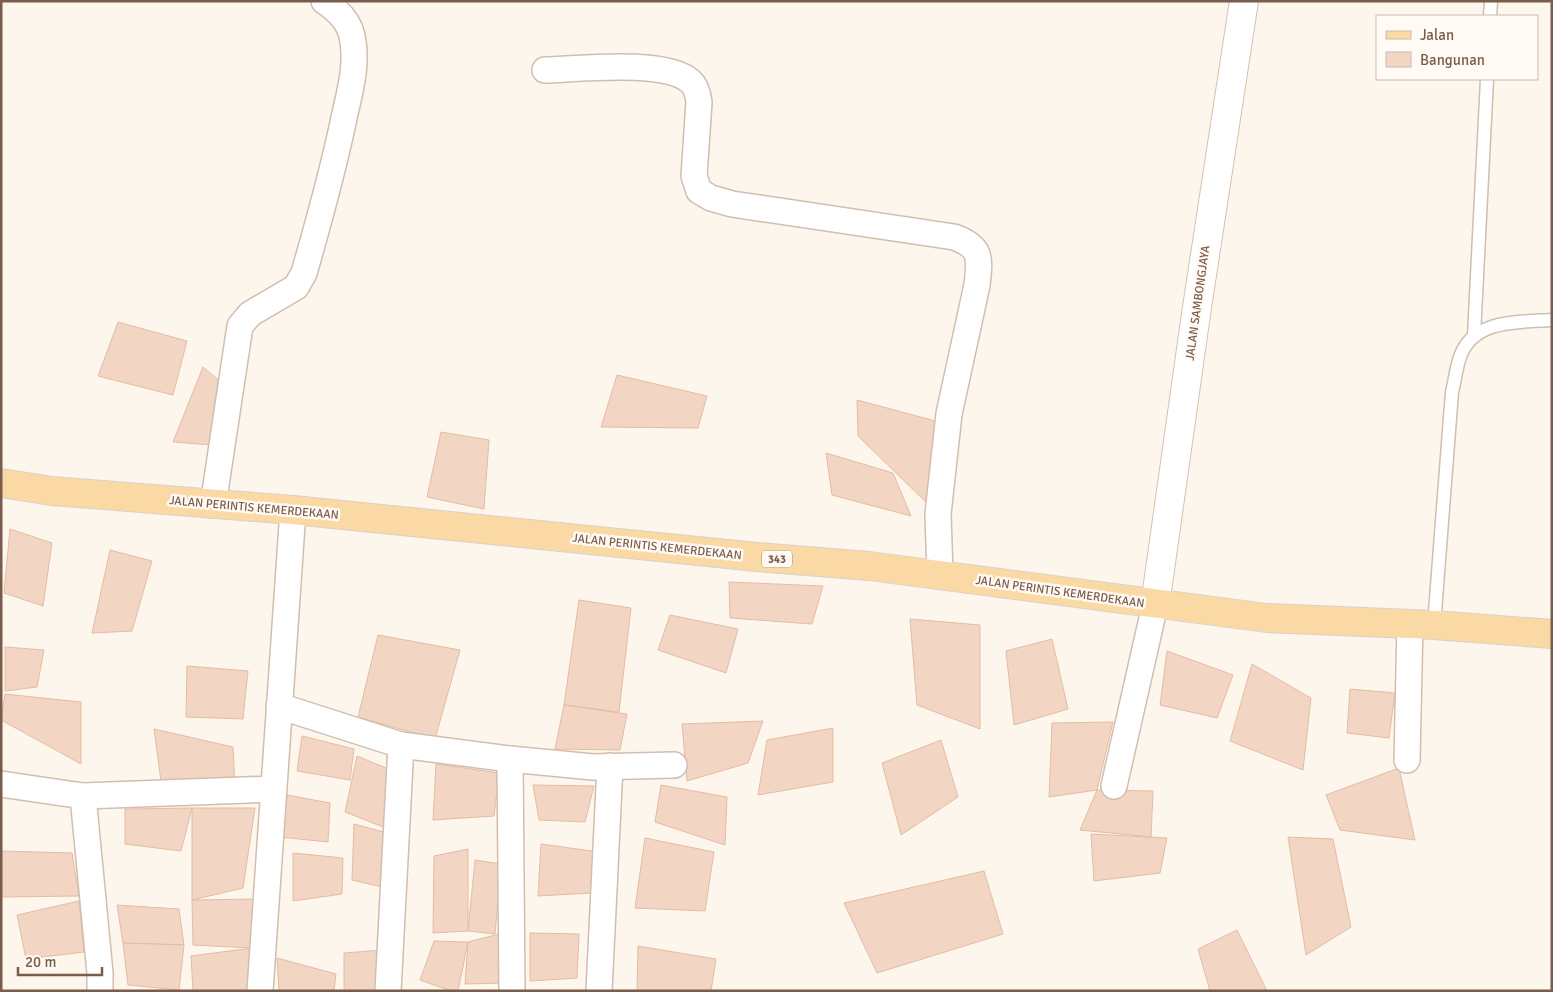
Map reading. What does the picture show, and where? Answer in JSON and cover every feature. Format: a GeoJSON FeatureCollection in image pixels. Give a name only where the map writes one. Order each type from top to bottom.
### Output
{"type":"FeatureCollection","features":[{"type":"Feature","properties":{"kind":"main road","name":"JALAN PERINTIS KEMERDEKAAN"},"geometry":{"type":"LineString","coordinates":[[1,483],[52,491],[293,510],[748,556],[869,566],[1155,605],[1267,618],[1422,624],[1552,634]]}},
{"type":"Feature","properties":{"kind":"street"},"geometry":{"type":"LineString","coordinates":[[213,504],[240,326],[250,314],[296,288],[304,273],[332,174],[354,72],[352,35],[334,7],[324,1]]}},
{"type":"Feature","properties":{"kind":"street","name":"JALAN SAMBONGJAYA"},"geometry":{"type":"LineString","coordinates":[[1155,605],[1196,314],[1244,1]]}},
{"type":"Feature","properties":{"kind":"street"},"geometry":{"type":"LineString","coordinates":[[545,70],[629,67],[675,72],[690,81],[697,91],[699,102],[694,176],[698,191],[711,198],[732,204],[954,237],[970,243],[977,253],[979,266],[977,285],[949,414],[938,514],[940,576]]}},
{"type":"Feature","properties":{"kind":"street"},"geometry":{"type":"LineString","coordinates":[[260,991],[293,510]]}},
{"type":"Feature","properties":{"kind":"street"},"geometry":{"type":"LineString","coordinates":[[1114,786],[1155,605]]}},
{"type":"Feature","properties":{"kind":"street"},"geometry":{"type":"LineString","coordinates":[[1407,760],[1422,624]]}},
{"type":"Feature","properties":{"kind":"street"},"geometry":{"type":"LineString","coordinates":[[279,706],[401,745],[510,759],[593,767],[674,765]]}},
{"type":"Feature","properties":{"kind":"street"},"geometry":{"type":"LineString","coordinates":[[388,991],[401,745]]}},
{"type":"Feature","properties":{"kind":"street"},"geometry":{"type":"LineString","coordinates":[[510,759],[512,991]]}},
{"type":"Feature","properties":{"kind":"street"},"geometry":{"type":"LineString","coordinates":[[599,991],[610,766]]}},
{"type":"Feature","properties":{"kind":"street"},"geometry":{"type":"LineString","coordinates":[[1,784],[84,796],[273,790]]}},
{"type":"Feature","properties":{"kind":"street"},"geometry":{"type":"LineString","coordinates":[[84,796],[100,991]]}},
{"type":"Feature","properties":{"kind":"lane"},"geometry":{"type":"LineString","coordinates":[[1490,15],[1491,1]]}},
{"type":"Feature","properties":{"kind":"lane"},"geometry":{"type":"LineString","coordinates":[[1422,624],[1452,392],[1460,356],[1474,335],[1487,80]]}},
{"type":"Feature","properties":{"kind":"lane"},"geometry":{"type":"LineString","coordinates":[[1474,335],[1498,324],[1552,320]]}},
{"type":"Feature","properties":{"kind":"building"},"geometry":{"type":"Polygon","coordinates":[[[118,322],[187,341],[173,395],[98,376],[118,322]]]}},
{"type":"Feature","properties":{"kind":"building"},"geometry":{"type":"Polygon","coordinates":[[[203,367],[223,384],[213,445],[173,442],[203,367]]]}},
{"type":"Feature","properties":{"kind":"building"},"geometry":{"type":"Polygon","coordinates":[[[617,375],[707,396],[698,428],[601,427],[617,375]]]}},
{"type":"Feature","properties":{"kind":"building"},"geometry":{"type":"Polygon","coordinates":[[[857,400],[943,423],[934,510],[858,436],[857,400]]]}},
{"type":"Feature","properties":{"kind":"building"},"geometry":{"type":"Polygon","coordinates":[[[441,432],[489,440],[484,509],[427,497],[441,432]]]}},
{"type":"Feature","properties":{"kind":"building"},"geometry":{"type":"Polygon","coordinates":[[[826,453],[893,473],[911,516],[832,495],[826,453]]]}},
{"type":"Feature","properties":{"kind":"building"},"geometry":{"type":"Polygon","coordinates":[[[10,529],[52,543],[43,606],[4,593],[10,529]]]}},
{"type":"Feature","properties":{"kind":"building"},"geometry":{"type":"Polygon","coordinates":[[[110,550],[152,561],[132,631],[92,633],[110,550]]]}},
{"type":"Feature","properties":{"kind":"building"},"geometry":{"type":"Polygon","coordinates":[[[729,582],[823,586],[812,624],[730,618],[729,582]]]}},
{"type":"Feature","properties":{"kind":"building"},"geometry":{"type":"Polygon","coordinates":[[[579,600],[631,608],[619,712],[564,705],[579,600]]]}},
{"type":"Feature","properties":{"kind":"building"},"geometry":{"type":"Polygon","coordinates":[[[670,615],[738,629],[726,673],[658,650],[670,615]]]}},
{"type":"Feature","properties":{"kind":"building"},"geometry":{"type":"Polygon","coordinates":[[[910,619],[980,625],[980,729],[917,705],[910,619]]]}},
{"type":"Feature","properties":{"kind":"building"},"geometry":{"type":"Polygon","coordinates":[[[378,635],[460,650],[435,739],[358,717],[378,635]]]}},
{"type":"Feature","properties":{"kind":"building"},"geometry":{"type":"Polygon","coordinates":[[[1052,639],[1068,709],[1014,725],[1006,651],[1052,639]]]}},
{"type":"Feature","properties":{"kind":"building"},"geometry":{"type":"Polygon","coordinates":[[[5,647],[44,650],[37,687],[5,691],[5,647]]]}},
{"type":"Feature","properties":{"kind":"building"},"geometry":{"type":"Polygon","coordinates":[[[1167,651],[1233,675],[1217,718],[1160,705],[1167,651]]]}},
{"type":"Feature","properties":{"kind":"building"},"geometry":{"type":"Polygon","coordinates":[[[1252,664],[1311,698],[1303,770],[1230,741],[1252,664]]]}},
{"type":"Feature","properties":{"kind":"building"},"geometry":{"type":"Polygon","coordinates":[[[187,666],[248,671],[243,719],[186,717],[187,666]]]}},
{"type":"Feature","properties":{"kind":"building"},"geometry":{"type":"Polygon","coordinates":[[[1350,689],[1395,693],[1389,738],[1347,733],[1350,689]]]}},
{"type":"Feature","properties":{"kind":"building"},"geometry":{"type":"Polygon","coordinates":[[[5,694],[81,702],[81,764],[1,720],[5,694]]]}},
{"type":"Feature","properties":{"kind":"building"},"geometry":{"type":"Polygon","coordinates":[[[564,705],[627,714],[620,750],[555,749],[564,705]]]}},
{"type":"Feature","properties":{"kind":"building"},"geometry":{"type":"Polygon","coordinates":[[[763,721],[748,763],[687,781],[682,724],[763,721]]]}},
{"type":"Feature","properties":{"kind":"building"},"geometry":{"type":"Polygon","coordinates":[[[1113,722],[1097,790],[1049,797],[1052,723],[1113,722]]]}},
{"type":"Feature","properties":{"kind":"building"},"geometry":{"type":"Polygon","coordinates":[[[833,728],[833,782],[758,795],[767,740],[833,728]]]}},
{"type":"Feature","properties":{"kind":"building"},"geometry":{"type":"Polygon","coordinates":[[[154,729],[233,747],[235,787],[162,789],[154,729]]]}},
{"type":"Feature","properties":{"kind":"building"},"geometry":{"type":"Polygon","coordinates":[[[302,736],[354,749],[350,780],[297,771],[302,736]]]}},
{"type":"Feature","properties":{"kind":"building"},"geometry":{"type":"Polygon","coordinates":[[[941,740],[958,797],[901,835],[882,763],[941,740]]]}},
{"type":"Feature","properties":{"kind":"building"},"geometry":{"type":"Polygon","coordinates":[[[357,756],[391,770],[388,829],[345,812],[357,756]]]}},
{"type":"Feature","properties":{"kind":"building"},"geometry":{"type":"Polygon","coordinates":[[[436,764],[499,773],[494,816],[433,820],[436,764]]]}},
{"type":"Feature","properties":{"kind":"building"},"geometry":{"type":"Polygon","coordinates":[[[1399,768],[1415,840],[1340,830],[1326,795],[1399,768]]]}},
{"type":"Feature","properties":{"kind":"building"},"geometry":{"type":"Polygon","coordinates":[[[533,785],[594,786],[585,822],[539,820],[533,785]]]}},
{"type":"Feature","properties":{"kind":"building"},"geometry":{"type":"Polygon","coordinates":[[[661,785],[727,797],[725,845],[655,822],[661,785]]]}},
{"type":"Feature","properties":{"kind":"building"},"geometry":{"type":"Polygon","coordinates":[[[1097,790],[1153,791],[1151,837],[1080,830],[1097,790]]]}},
{"type":"Feature","properties":{"kind":"building"},"geometry":{"type":"Polygon","coordinates":[[[287,795],[330,803],[328,842],[280,837],[287,795]]]}},
{"type":"Feature","properties":{"kind":"building"},"geometry":{"type":"Polygon","coordinates":[[[192,808],[181,851],[125,844],[125,809],[192,808]]]}},
{"type":"Feature","properties":{"kind":"building"},"geometry":{"type":"Polygon","coordinates":[[[192,808],[255,808],[243,888],[192,900],[192,808]]]}},
{"type":"Feature","properties":{"kind":"building"},"geometry":{"type":"Polygon","coordinates":[[[354,824],[391,834],[382,887],[352,880],[354,824]]]}},
{"type":"Feature","properties":{"kind":"building"},"geometry":{"type":"Polygon","coordinates":[[[1091,834],[1167,838],[1160,873],[1094,881],[1091,834]]]}},
{"type":"Feature","properties":{"kind":"building"},"geometry":{"type":"Polygon","coordinates":[[[1288,837],[1333,839],[1351,927],[1306,955],[1288,837]]]}},
{"type":"Feature","properties":{"kind":"building"},"geometry":{"type":"Polygon","coordinates":[[[645,838],[714,852],[705,911],[635,908],[645,838]]]}},
{"type":"Feature","properties":{"kind":"building"},"geometry":{"type":"Polygon","coordinates":[[[541,844],[599,852],[592,893],[538,896],[541,844]]]}},
{"type":"Feature","properties":{"kind":"building"},"geometry":{"type":"Polygon","coordinates":[[[468,849],[468,931],[433,933],[434,856],[468,849]]]}},
{"type":"Feature","properties":{"kind":"building"},"geometry":{"type":"Polygon","coordinates":[[[1,851],[72,853],[79,896],[1,897],[1,851]]]}},
{"type":"Feature","properties":{"kind":"building"},"geometry":{"type":"Polygon","coordinates":[[[293,853],[343,858],[342,894],[293,901],[293,853]]]}},
{"type":"Feature","properties":{"kind":"building"},"geometry":{"type":"Polygon","coordinates":[[[475,860],[501,864],[495,934],[468,931],[475,860]]]}},
{"type":"Feature","properties":{"kind":"building"},"geometry":{"type":"Polygon","coordinates":[[[984,871],[1003,934],[877,973],[844,903],[984,871]]]}},
{"type":"Feature","properties":{"kind":"building"},"geometry":{"type":"Polygon","coordinates":[[[256,899],[252,948],[193,945],[192,900],[256,899]]]}},
{"type":"Feature","properties":{"kind":"building"},"geometry":{"type":"Polygon","coordinates":[[[79,901],[84,952],[26,959],[17,915],[79,901]]]}},
{"type":"Feature","properties":{"kind":"building"},"geometry":{"type":"Polygon","coordinates":[[[117,905],[179,909],[184,945],[123,943],[117,905]]]}},
{"type":"Feature","properties":{"kind":"building"},"geometry":{"type":"Polygon","coordinates":[[[1237,930],[1267,991],[1210,991],[1198,949],[1237,930]]]}},
{"type":"Feature","properties":{"kind":"building"},"geometry":{"type":"Polygon","coordinates":[[[503,933],[506,983],[465,984],[468,942],[503,933]]]}},
{"type":"Feature","properties":{"kind":"building"},"geometry":{"type":"Polygon","coordinates":[[[530,933],[579,934],[577,978],[530,981],[530,933]]]}},
{"type":"Feature","properties":{"kind":"building"},"geometry":{"type":"Polygon","coordinates":[[[434,941],[468,942],[458,991],[451,991],[420,980],[434,941]]]}},
{"type":"Feature","properties":{"kind":"building"},"geometry":{"type":"Polygon","coordinates":[[[123,943],[184,945],[179,990],[128,985],[123,943]]]}},
{"type":"Feature","properties":{"kind":"building"},"geometry":{"type":"Polygon","coordinates":[[[638,946],[716,959],[711,991],[637,991],[638,946]]]}},
{"type":"Feature","properties":{"kind":"building"},"geometry":{"type":"Polygon","coordinates":[[[252,948],[249,991],[193,991],[191,956],[252,948]]]}},
{"type":"Feature","properties":{"kind":"building"},"geometry":{"type":"Polygon","coordinates":[[[381,950],[381,991],[344,991],[344,953],[381,950]]]}},
{"type":"Feature","properties":{"kind":"building"},"geometry":{"type":"Polygon","coordinates":[[[277,958],[336,974],[334,991],[279,991],[277,958]]]}}]}
